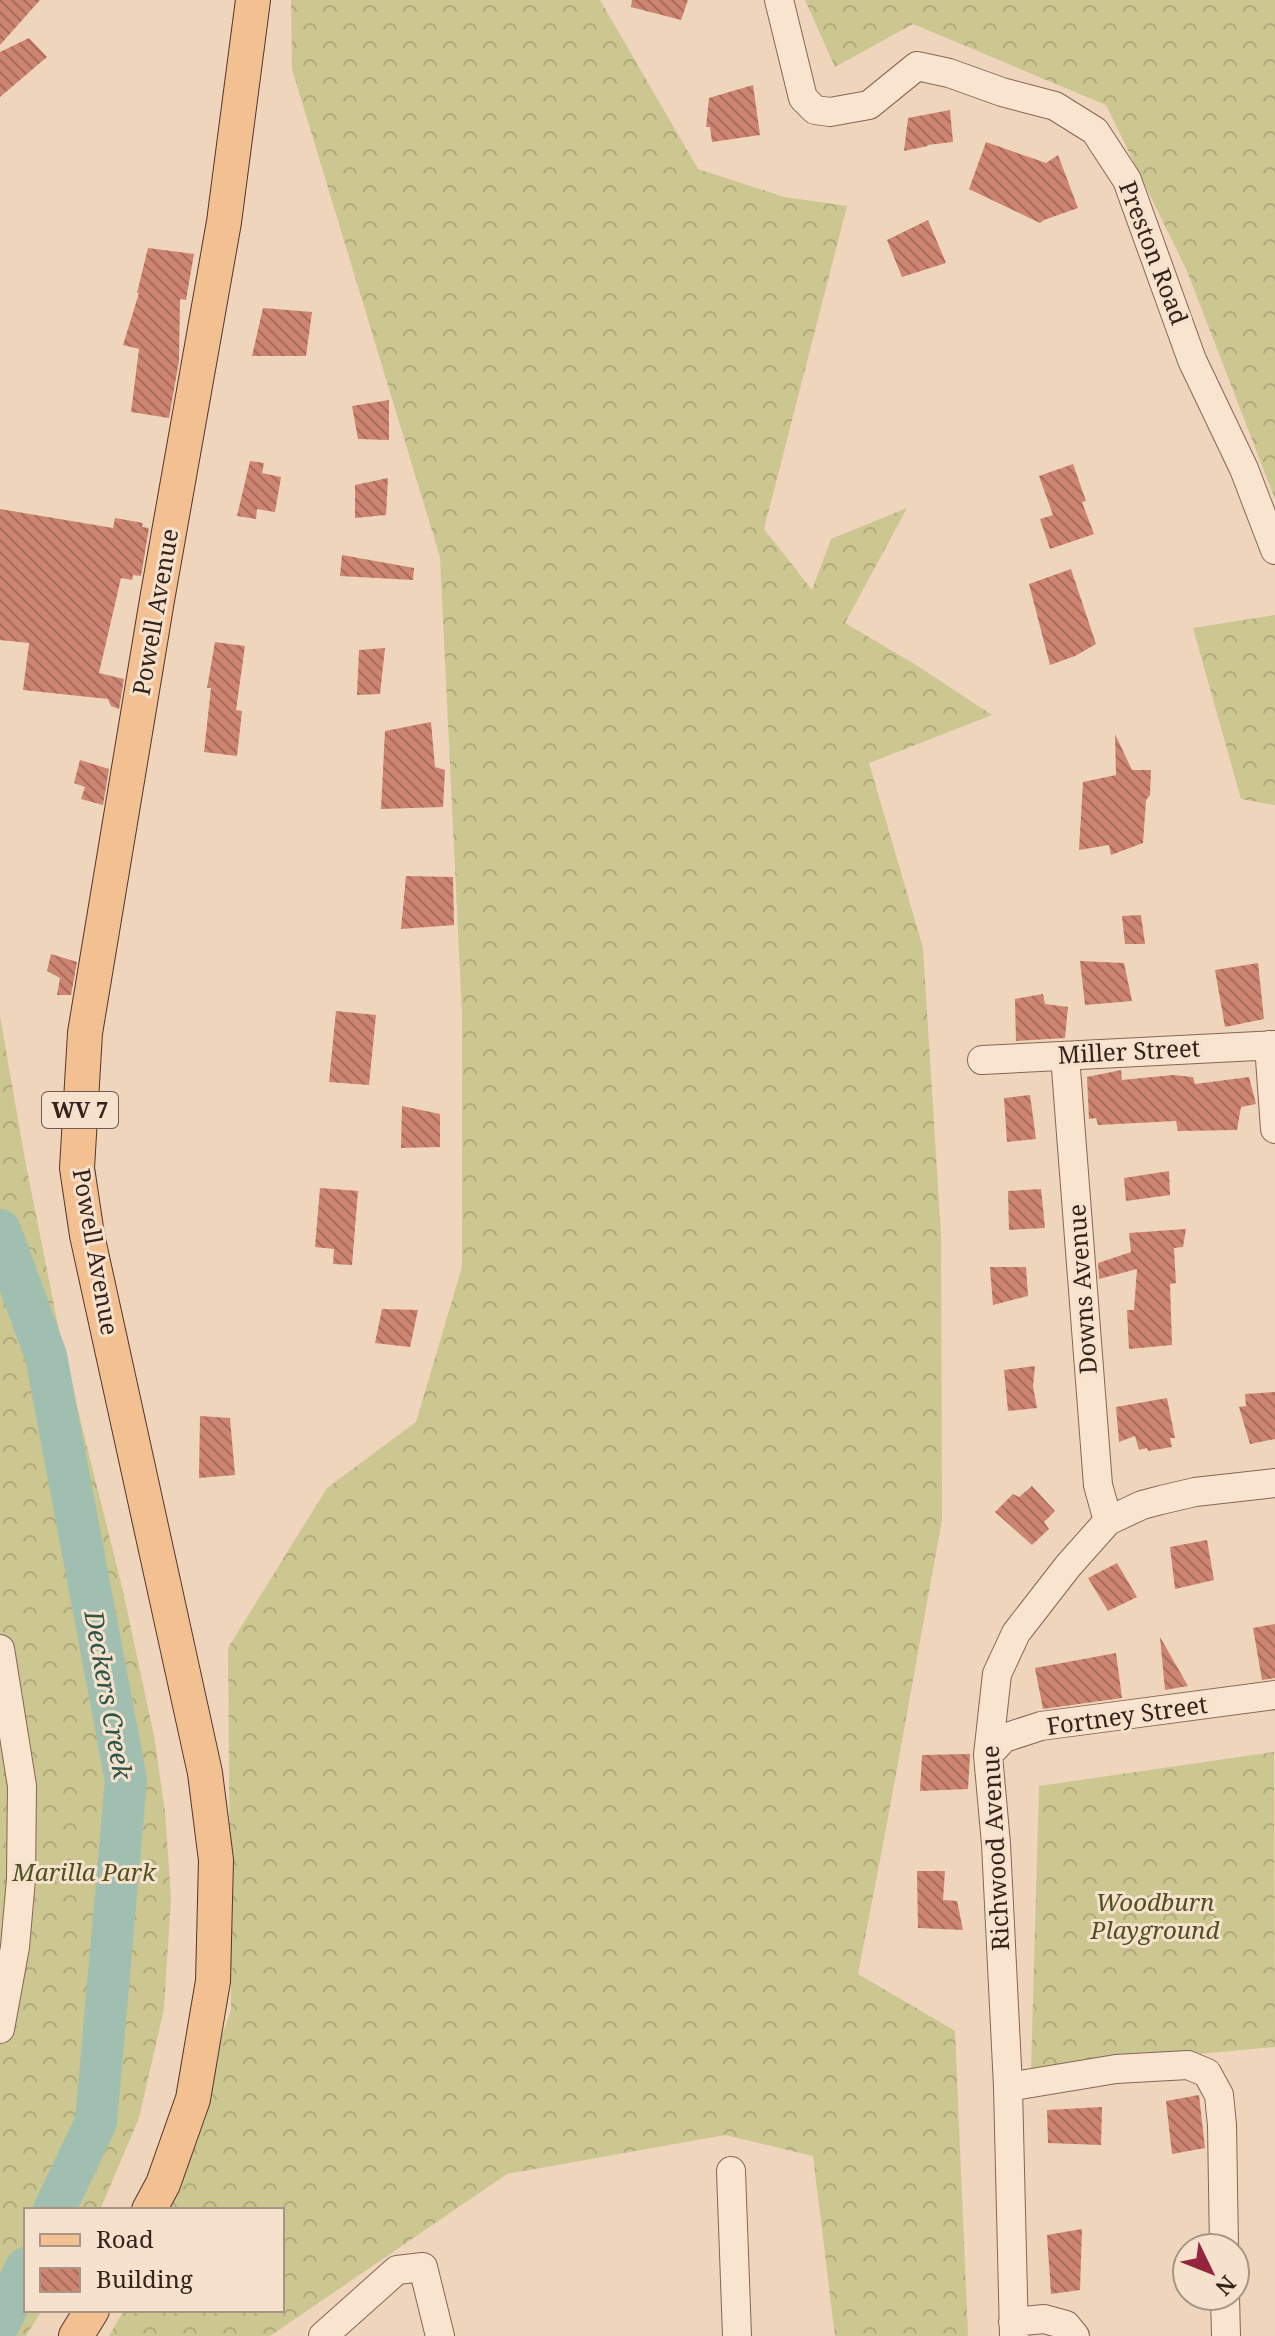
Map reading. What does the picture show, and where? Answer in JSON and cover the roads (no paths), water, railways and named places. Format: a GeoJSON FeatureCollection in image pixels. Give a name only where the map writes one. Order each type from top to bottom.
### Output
{"type":"FeatureCollection","features":[{"type":"Feature","properties":{"kind":"main road","name":"Powell Avenue"},"geometry":{"type":"LineString","coordinates":[[150,2208],[163,2184],[193,2099],[213,1981],[216,1860],[205,1773],[87,1235],[77,1168],[85,1033],[224,222],[253,0]]}},
{"type":"Feature","properties":{"kind":"main road"},"geometry":{"type":"LineString","coordinates":[[76,2336],[91,2312]]}},
{"type":"Feature","properties":{"kind":"street","name":"Preston Road"},"geometry":{"type":"LineString","coordinates":[[779,0],[803,98],[815,110],[830,112],[869,105],[917,66],[1055,106],[1095,131],[1127,180],[1192,360],[1244,469],[1275,550]]}},
{"type":"Feature","properties":{"kind":"street","name":"Miller Street"},"geometry":{"type":"LineString","coordinates":[[982,1060],[1272,1045]]}},
{"type":"Feature","properties":{"kind":"street"},"geometry":{"type":"LineString","coordinates":[[1272,1045],[1275,1129]]}},
{"type":"Feature","properties":{"kind":"street","name":"Downs Avenue"},"geometry":{"type":"LineString","coordinates":[[1065,1056],[1098,1485],[1108,1521]]}},
{"type":"Feature","properties":{"kind":"street","name":"Richwood Avenue"},"geometry":{"type":"LineString","coordinates":[[1013,2329],[1008,2087],[996,1844],[988,1755],[997,1674],[1016,1633],[1108,1521],[1142,1505],[1172,1497],[1275,1483]]}},
{"type":"Feature","properties":{"kind":"street"},"geometry":{"type":"LineString","coordinates":[[0,1649],[22,1786],[21,1879],[15,1947],[0,2029]]}},
{"type":"Feature","properties":{"kind":"street","name":"Fortney Street"},"geometry":{"type":"LineString","coordinates":[[988,1755],[1004,1738],[1041,1726],[1275,1695]]}},
{"type":"Feature","properties":{"kind":"street"},"geometry":{"type":"LineString","coordinates":[[1008,2087],[1116,2069],[1188,2065],[1207,2073],[1219,2095],[1224,2232]]}},
{"type":"Feature","properties":{"kind":"street"},"geometry":{"type":"LineString","coordinates":[[731,2171],[737,2336]]}},
{"type":"Feature","properties":{"kind":"street"},"geometry":{"type":"LineString","coordinates":[[323,2336],[397,2270],[423,2267],[440,2336]]}},
{"type":"Feature","properties":{"kind":"street"},"geometry":{"type":"LineString","coordinates":[[1225,2312],[1226,2336]]}},
{"type":"Feature","properties":{"kind":"street"},"geometry":{"type":"LineString","coordinates":[[1013,2329],[1044,2319],[1066,2325],[1075,2336]]}},
{"type":"Feature","properties":{"kind":"waterway","name":"Deckers Creek"},"geometry":{"type":"LineString","coordinates":[[0,1230],[46,1356],[126,1780],[96,2122],[55,2208]]}},
{"type":"Feature","properties":{"kind":"waterway","name":"Deckers Creek"},"geometry":{"type":"LineString","coordinates":[[0,2322],[24,2272]]}},
{"type":"Feature","properties":{"kind":"park label","name":"Marilla Park"},"geometry":{"type":"Point","coordinates":[84,1873]}},
{"type":"Feature","properties":{"kind":"park label","name":"Woodburn Playground"},"geometry":{"type":"Point","coordinates":[1155,1917]}}]}
